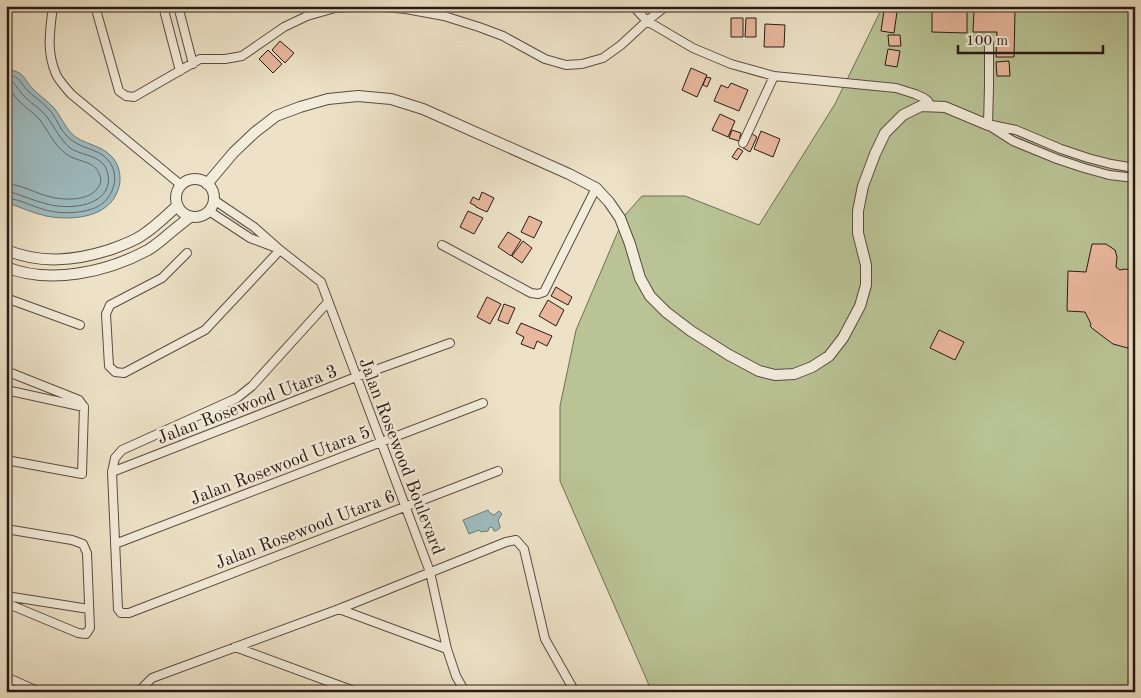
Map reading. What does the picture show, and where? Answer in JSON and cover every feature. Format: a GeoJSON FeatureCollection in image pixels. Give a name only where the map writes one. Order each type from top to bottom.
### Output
{"type":"FeatureCollection","features":[{"type":"Feature","properties":{"kind":"street"},"geometry":{"type":"LineString","coordinates":[[53,6],[50,55],[57,76],[71,94],[181,185]]}},
{"type":"Feature","properties":{"kind":"street"},"geometry":{"type":"LineString","coordinates":[[95,6],[119,91],[126,96],[134,97],[200,59],[225,59],[242,56],[284,27],[307,16],[335,8],[360,6]]}},
{"type":"Feature","properties":{"kind":"street"},"geometry":{"type":"LineString","coordinates":[[163,6],[180,71]]}},
{"type":"Feature","properties":{"kind":"street"},"geometry":{"type":"LineString","coordinates":[[178,6],[193,64]]}},
{"type":"Feature","properties":{"kind":"street"},"geometry":{"type":"LineString","coordinates":[[373,6],[406,9],[444,16],[503,36],[545,58],[566,65],[582,64],[603,58],[622,45],[666,6]]}},
{"type":"Feature","properties":{"kind":"street"},"geometry":{"type":"LineString","coordinates":[[633,6],[647,21],[701,52],[731,64],[774,76],[896,88],[924,98],[930,106]]}},
{"type":"Feature","properties":{"kind":"street"},"geometry":{"type":"LineString","coordinates":[[988,124],[989,44]]}},
{"type":"Feature","properties":{"kind":"street"},"geometry":{"type":"LineString","coordinates":[[743,143],[774,76]]}},
{"type":"Feature","properties":{"kind":"street"},"geometry":{"type":"LineString","coordinates":[[206,184],[254,132],[276,116],[300,107],[328,99],[358,96],[391,99],[423,109],[569,174],[596,188],[620,218],[640,278],[650,296],[666,312],[691,331],[759,371],[774,375],[794,374],[812,367],[829,356],[843,338],[860,306],[866,285],[866,265],[858,233],[858,211],[863,186],[875,154],[886,133],[903,115],[921,106],[945,107],[988,124],[1016,130],[1088,158],[1135,168]]}},
{"type":"Feature","properties":{"kind":"street"},"geometry":{"type":"LineString","coordinates":[[988,124],[1013,141],[1057,159],[1109,175],[1135,178]]}},
{"type":"Feature","properties":{"kind":"street"},"geometry":{"type":"LineString","coordinates":[[200,180],[211,188],[214,200],[209,211],[200,217],[190,217],[180,211],[177,206],[176,195],[181,185],[187,181],[200,180]]}},
{"type":"Feature","properties":{"kind":"street"},"geometry":{"type":"LineString","coordinates":[[442,245],[531,293],[538,294],[544,292],[596,188]]}},
{"type":"Feature","properties":{"kind":"street","name":"Jalan Rosewood Boulevard"},"geometry":{"type":"LineString","coordinates":[[214,200],[254,227],[321,282],[430,572],[447,649],[456,676],[465,692]]}},
{"type":"Feature","properties":{"kind":"street"},"geometry":{"type":"LineString","coordinates":[[6,250],[18,255],[41,259],[70,260],[92,255],[118,247],[141,236],[177,206]]}},
{"type":"Feature","properties":{"kind":"street","name":"Jalan Rosewood Boulevard"},"geometry":{"type":"LineString","coordinates":[[209,211],[250,238],[280,250]]}},
{"type":"Feature","properties":{"kind":"street"},"geometry":{"type":"LineString","coordinates":[[6,267],[39,275],[71,275],[96,270],[124,262],[150,250],[190,217]]}},
{"type":"Feature","properties":{"kind":"street"},"geometry":{"type":"LineString","coordinates":[[187,253],[162,278],[110,305],[106,314],[109,366],[115,372],[124,373],[205,330],[280,250]]}},
{"type":"Feature","properties":{"kind":"street"},"geometry":{"type":"LineString","coordinates":[[6,298],[80,325]]}},
{"type":"Feature","properties":{"kind":"street"},"geometry":{"type":"LineString","coordinates":[[115,544],[112,472],[115,458],[122,450],[237,398],[252,386],[328,302]]}},
{"type":"Feature","properties":{"kind":"street","name":"Jalan Rosewood Utara 3"},"geometry":{"type":"LineString","coordinates":[[112,472],[356,377],[450,343]]}},
{"type":"Feature","properties":{"kind":"street"},"geometry":{"type":"LineString","coordinates":[[6,371],[79,400],[84,407],[82,474],[6,460]]}},
{"type":"Feature","properties":{"kind":"street"},"geometry":{"type":"LineString","coordinates":[[6,390],[84,407]]}},
{"type":"Feature","properties":{"kind":"street","name":"Jalan Rosewood Utara 5"},"geometry":{"type":"LineString","coordinates":[[115,544],[483,403]]}},
{"type":"Feature","properties":{"kind":"street","name":"Jalan Rosewood Utara 6"},"geometry":{"type":"LineString","coordinates":[[115,544],[118,609],[122,613],[129,613],[498,471]]}},
{"type":"Feature","properties":{"kind":"street"},"geometry":{"type":"LineString","coordinates":[[6,529],[72,540],[83,544],[87,553],[90,628],[86,634],[78,633],[6,603]]}},
{"type":"Feature","properties":{"kind":"street"},"geometry":{"type":"LineString","coordinates":[[143,692],[144,686],[152,678],[339,609],[506,542],[516,540],[524,549],[545,639],[575,692]]}},
{"type":"Feature","properties":{"kind":"street"},"geometry":{"type":"LineString","coordinates":[[6,596],[89,610]]}},
{"type":"Feature","properties":{"kind":"street"},"geometry":{"type":"LineString","coordinates":[[339,609],[447,649]]}},
{"type":"Feature","properties":{"kind":"street"},"geometry":{"type":"LineString","coordinates":[[235,647],[357,692]]}},
{"type":"Feature","properties":{"kind":"street"},"geometry":{"type":"LineString","coordinates":[[6,677],[40,692]]}},
{"type":"Feature","properties":{"kind":"green space"},"geometry":{"type":"Polygon","coordinates":[[[883,6],[1135,6],[1135,692],[652,692],[560,481],[560,406],[576,330],[625,215],[642,196],[685,196],[759,225],[835,104],[883,6]]]}},
{"type":"Feature","properties":{"kind":"water"},"geometry":{"type":"Polygon","coordinates":[[[8,70],[22,75],[34,90],[54,108],[71,133],[108,153],[115,161],[120,173],[120,182],[113,199],[106,207],[88,215],[67,218],[41,215],[6,202],[6,72],[8,70]]]}},
{"type":"Feature","properties":{"kind":"water"},"geometry":{"type":"Polygon","coordinates":[[[488,510],[494,515],[499,511],[502,514],[498,520],[500,528],[494,531],[491,527],[488,531],[481,532],[479,530],[469,534],[463,520],[488,510]]]}},
{"type":"Feature","properties":{"kind":"building"},"geometry":{"type":"Polygon","coordinates":[[[932,6],[967,6],[967,33],[932,32],[932,6]]]}},
{"type":"Feature","properties":{"kind":"building"},"geometry":{"type":"Polygon","coordinates":[[[884,11],[897,12],[894,33],[881,31],[884,11]]]}},
{"type":"Feature","properties":{"kind":"building"},"geometry":{"type":"Polygon","coordinates":[[[974,11],[1015,11],[1014,57],[996,57],[997,32],[973,32],[974,11]]]}},
{"type":"Feature","properties":{"kind":"building"},"geometry":{"type":"Polygon","coordinates":[[[731,18],[743,18],[743,37],[731,37],[731,18]]]}},
{"type":"Feature","properties":{"kind":"building"},"geometry":{"type":"Polygon","coordinates":[[[746,18],[756,18],[756,37],[745,37],[746,18]]]}},
{"type":"Feature","properties":{"kind":"building"},"geometry":{"type":"Polygon","coordinates":[[[765,24],[785,25],[784,47],[764,47],[765,24]]]}},
{"type":"Feature","properties":{"kind":"building"},"geometry":{"type":"Polygon","coordinates":[[[888,35],[900,35],[901,46],[889,46],[888,35]]]}},
{"type":"Feature","properties":{"kind":"building"},"geometry":{"type":"Polygon","coordinates":[[[280,41],[294,53],[285,63],[272,50],[280,41]]]}},
{"type":"Feature","properties":{"kind":"building"},"geometry":{"type":"Polygon","coordinates":[[[888,49],[900,51],[897,67],[885,65],[888,49]]]}},
{"type":"Feature","properties":{"kind":"building"},"geometry":{"type":"Polygon","coordinates":[[[268,50],[282,64],[273,73],[259,59],[268,50]]]}},
{"type":"Feature","properties":{"kind":"building"},"geometry":{"type":"Polygon","coordinates":[[[1009,61],[1010,76],[997,76],[996,62],[1009,61]]]}},
{"type":"Feature","properties":{"kind":"building"},"geometry":{"type":"Polygon","coordinates":[[[691,68],[707,75],[697,97],[682,90],[691,68]]]}},
{"type":"Feature","properties":{"kind":"building"},"geometry":{"type":"Polygon","coordinates":[[[706,77],[711,78],[707,87],[703,85],[706,77]]]}},
{"type":"Feature","properties":{"kind":"building"},"geometry":{"type":"Polygon","coordinates":[[[731,83],[748,90],[739,111],[714,101],[721,85],[728,88],[731,83]]]}},
{"type":"Feature","properties":{"kind":"building"},"geometry":{"type":"Polygon","coordinates":[[[720,114],[735,121],[728,137],[712,130],[720,114]]]}},
{"type":"Feature","properties":{"kind":"building"},"geometry":{"type":"Polygon","coordinates":[[[732,130],[741,133],[739,141],[729,138],[732,130]]]}},
{"type":"Feature","properties":{"kind":"building"},"geometry":{"type":"Polygon","coordinates":[[[761,131],[780,139],[773,157],[754,149],[761,131]]]}},
{"type":"Feature","properties":{"kind":"building"},"geometry":{"type":"Polygon","coordinates":[[[751,133],[757,137],[750,152],[743,148],[751,133]]]}},
{"type":"Feature","properties":{"kind":"building"},"geometry":{"type":"Polygon","coordinates":[[[738,148],[743,151],[737,160],[732,157],[738,148]]]}},
{"type":"Feature","properties":{"kind":"building"},"geometry":{"type":"Polygon","coordinates":[[[482,192],[494,198],[487,212],[470,203],[473,197],[479,200],[482,192]]]}},
{"type":"Feature","properties":{"kind":"building"},"geometry":{"type":"Polygon","coordinates":[[[468,211],[483,218],[474,234],[460,227],[468,211]]]}},
{"type":"Feature","properties":{"kind":"building"},"geometry":{"type":"Polygon","coordinates":[[[529,216],[542,222],[534,238],[521,232],[529,216]]]}},
{"type":"Feature","properties":{"kind":"building"},"geometry":{"type":"Polygon","coordinates":[[[508,232],[521,240],[511,256],[498,247],[508,232]]]}},
{"type":"Feature","properties":{"kind":"building"},"geometry":{"type":"Polygon","coordinates":[[[523,241],[532,248],[522,263],[512,256],[523,241]]]}},
{"type":"Feature","properties":{"kind":"building"},"geometry":{"type":"Polygon","coordinates":[[[1092,244],[1106,244],[1115,250],[1117,257],[1116,267],[1120,270],[1135,271],[1135,350],[1113,344],[1093,329],[1085,312],[1067,311],[1068,271],[1086,272],[1092,244]]]}},
{"type":"Feature","properties":{"kind":"building"},"geometry":{"type":"Polygon","coordinates":[[[556,287],[572,297],[568,305],[551,296],[556,287]]]}},
{"type":"Feature","properties":{"kind":"building"},"geometry":{"type":"Polygon","coordinates":[[[487,297],[501,304],[490,324],[477,317],[487,297]]]}},
{"type":"Feature","properties":{"kind":"building"},"geometry":{"type":"Polygon","coordinates":[[[548,300],[564,310],[556,326],[539,316],[548,300]]]}},
{"type":"Feature","properties":{"kind":"building"},"geometry":{"type":"Polygon","coordinates":[[[504,304],[515,308],[508,324],[498,320],[504,304]]]}},
{"type":"Feature","properties":{"kind":"building"},"geometry":{"type":"Polygon","coordinates":[[[521,323],[552,336],[547,346],[537,341],[534,349],[521,344],[524,337],[516,333],[521,323]]]}},
{"type":"Feature","properties":{"kind":"building"},"geometry":{"type":"Polygon","coordinates":[[[939,330],[964,342],[955,360],[930,348],[939,330]]]}}]}
